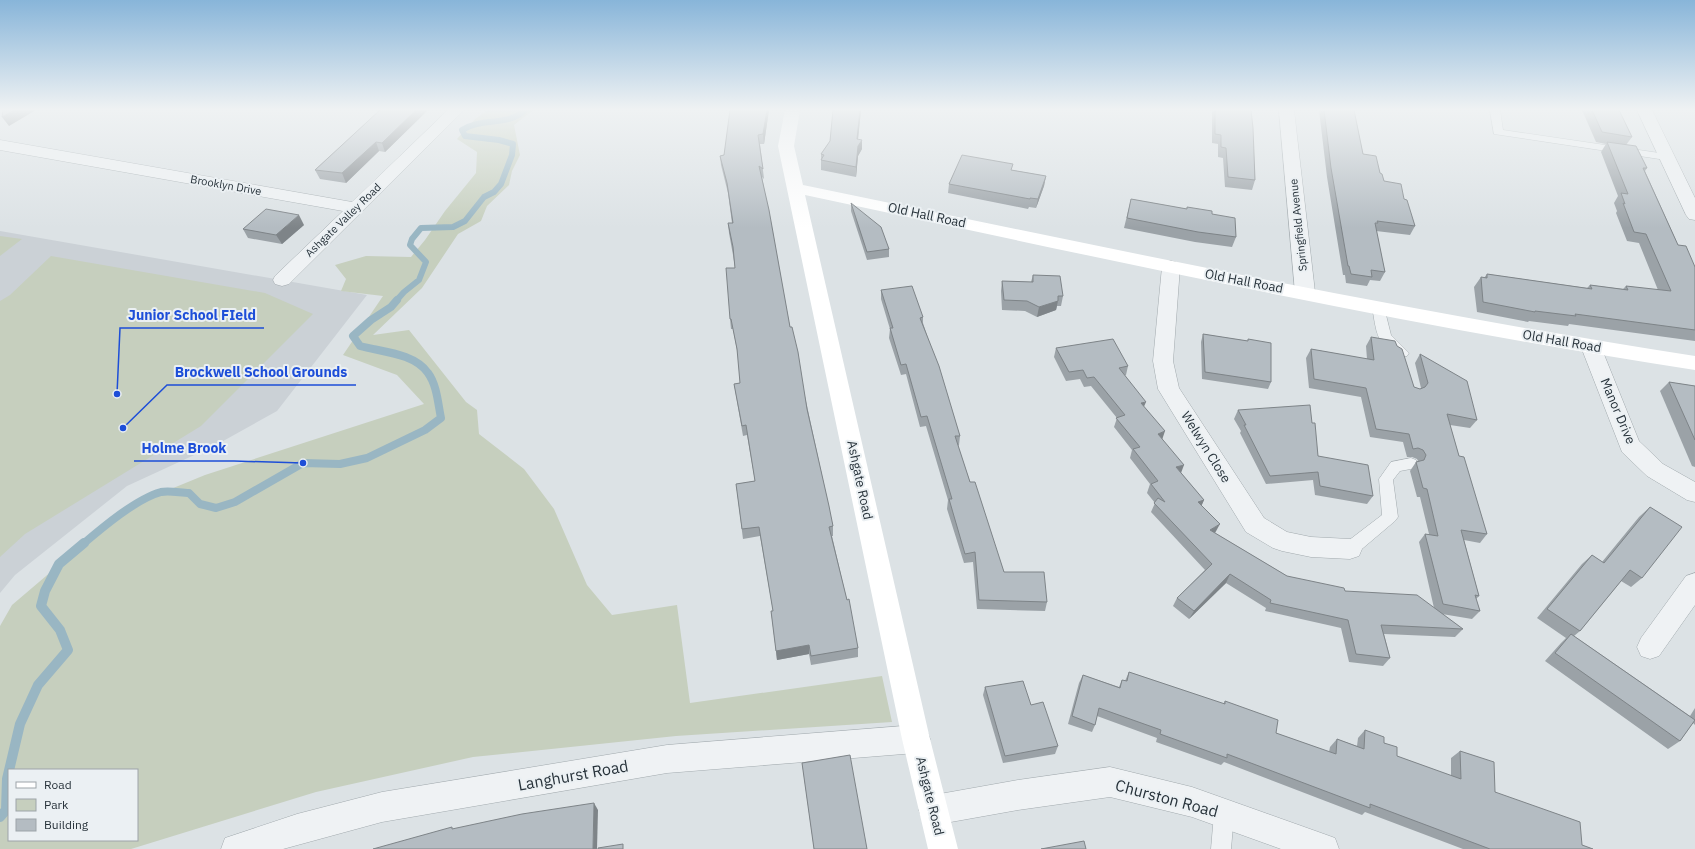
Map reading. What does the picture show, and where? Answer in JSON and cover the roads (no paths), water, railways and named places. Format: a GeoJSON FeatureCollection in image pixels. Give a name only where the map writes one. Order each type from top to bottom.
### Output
{"type":"FeatureCollection","features":[{"type":"Feature","properties":{"kind":"street","name":"Brooklyn Drive"},"geometry":{"type":"LineString","coordinates":[[26,150],[356,208]]}},
{"type":"Feature","properties":{"kind":"street","name":"Ashgate Valley Road"},"geometry":{"type":"LineString","coordinates":[[282,280],[416,150]]}},
{"type":"Feature","properties":{"kind":"street","name":"Ashgate Road"},"geometry":{"type":"LineString","coordinates":[[787,150],[916,739],[943,849]]}},
{"type":"Feature","properties":{"kind":"street","name":"Springfield Avenue"},"geometry":{"type":"LineString","coordinates":[[1290,150],[1305,292]]}},
{"type":"Feature","properties":{"kind":"street"},"geometry":{"type":"LineString","coordinates":[[1663,150],[1695,215]]}},
{"type":"Feature","properties":{"kind":"street","name":"Old Hall Road"},"geometry":{"type":"LineString","coordinates":[[795,188],[1171,267],[1591,347],[1695,362]]}},
{"type":"Feature","properties":{"kind":"street","name":"Welwyn Close"},"geometry":{"type":"LineString","coordinates":[[1171,267],[1163,361],[1169,389],[1255,525],[1282,542],[1311,547],[1350,549]]}},
{"type":"Feature","properties":{"kind":"street","name":"Manor Drive"},"geometry":{"type":"LineString","coordinates":[[1591,347],[1630,446],[1655,470],[1695,493]]}},
{"type":"Feature","properties":{"kind":"street"},"geometry":{"type":"LineString","coordinates":[[1650,647],[1695,584]]}},
{"type":"Feature","properties":{"kind":"street","name":"Langhurst Road"},"geometry":{"type":"LineString","coordinates":[[236,849],[297,829],[382,807],[667,759],[916,739]]}},
{"type":"Feature","properties":{"kind":"street","name":"Churston Road"},"geometry":{"type":"LineString","coordinates":[[934,810],[1018,795],[1110,782],[1192,802],[1324,849]]}},
{"type":"Feature","properties":{"kind":"lane"},"geometry":{"type":"LineString","coordinates":[[1616,150],[1666,157]]}},
{"type":"Feature","properties":{"kind":"lane"},"geometry":{"type":"LineString","coordinates":[[1378,307],[1386,337],[1404,355],[1406,362]]}},
{"type":"Feature","properties":{"kind":"lane"},"geometry":{"type":"LineString","coordinates":[[1350,549],[1390,517],[1386,479],[1396,466],[1411,464]]}},
{"type":"Feature","properties":{"kind":"lane"},"geometry":{"type":"LineString","coordinates":[[1220,849],[1224,814]]}},
{"type":"Feature","properties":{"kind":"waterway"},"geometry":{"type":"LineString","coordinates":[[396,301],[404,292],[419,280],[426,262],[410,245],[412,239],[421,228],[453,227],[465,221],[484,197],[494,192],[501,184],[512,155],[512,150]]}},
{"type":"Feature","properties":{"kind":"waterway"},"geometry":{"type":"LineString","coordinates":[[83,544],[131,507],[161,492],[171,491],[189,493],[200,504],[216,508],[235,502],[303,463],[340,464],[367,458],[425,430],[441,418],[437,395],[433,383],[428,373],[422,366],[415,361],[397,354],[360,346],[353,336],[371,320],[391,307],[397,300]]}},
{"type":"Feature","properties":{"kind":"waterway"},"geometry":{"type":"LineString","coordinates":[[9,769],[20,724],[38,685],[68,650],[60,630],[41,606],[45,591],[59,564],[84,543]]}},
{"type":"Feature","properties":{"kind":"waterway"},"geometry":{"type":"LineString","coordinates":[[0,817],[6,810],[8,775]]}},
{"type":"Feature","properties":{"kind":"place","name":"Junior School FIeld"},"geometry":{"type":"Point","coordinates":[117,394]}},
{"type":"Feature","properties":{"kind":"place","name":"Brockwell School Grounds"},"geometry":{"type":"Point","coordinates":[123,428]}},
{"type":"Feature","properties":{"kind":"place","name":"Holme Brook"},"geometry":{"type":"Point","coordinates":[303,463]}}]}
